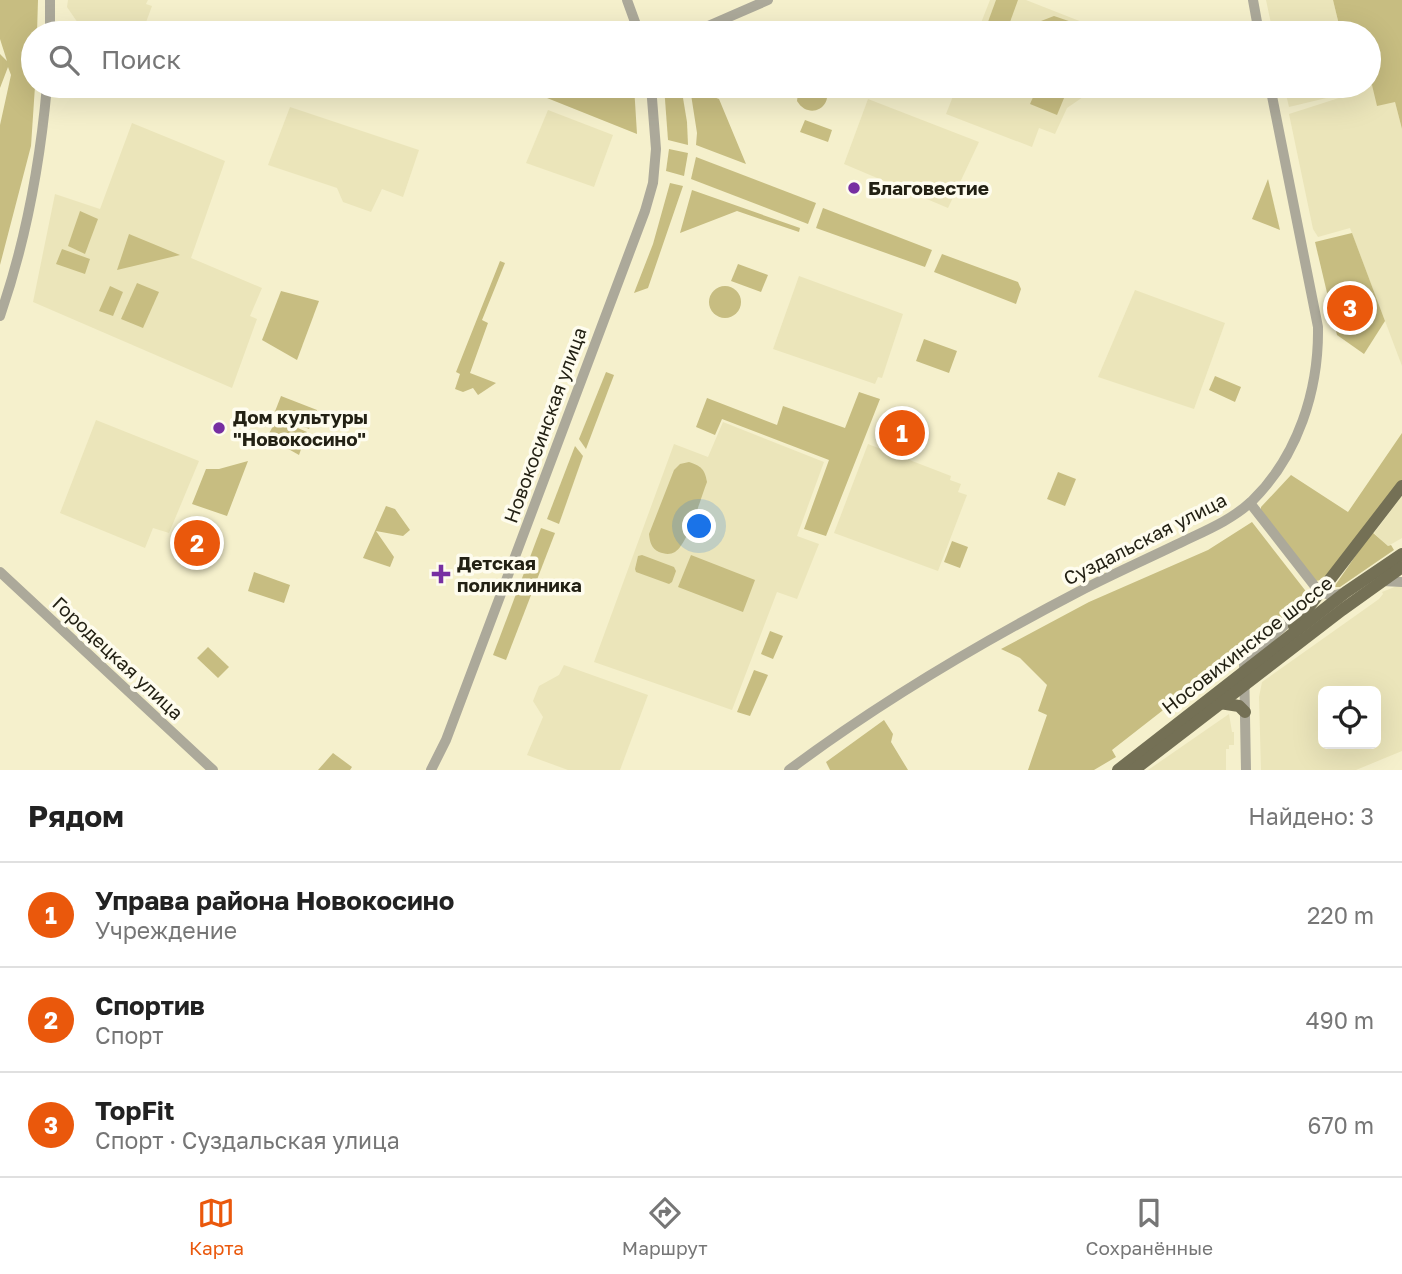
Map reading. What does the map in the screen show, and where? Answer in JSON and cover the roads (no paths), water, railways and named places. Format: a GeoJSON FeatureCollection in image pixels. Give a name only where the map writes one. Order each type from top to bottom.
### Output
{"type":"FeatureCollection","features":[{"type":"Feature","properties":{"kind":"main road"},"geometry":{"type":"LineString","coordinates":[[1273,649],[1322,592],[1402,486]]}},
{"type":"Feature","properties":{"kind":"main road","name":"Носовихинское шоссе"},"geometry":{"type":"LineString","coordinates":[[1118,770],[1379,577],[1402,554]]}},
{"type":"Feature","properties":{"kind":"main road","name":"Носовихинское шоссе"},"geometry":{"type":"LineString","coordinates":[[1135,770],[1220,704],[1273,649],[1346,592],[1402,567]]}},
{"type":"Feature","properties":{"kind":"main road"},"geometry":{"type":"LineString","coordinates":[[1220,704],[1239,706],[1245,712]]}},
{"type":"Feature","properties":{"kind":"street"},"geometry":{"type":"LineString","coordinates":[[50,0],[50,21]]}},
{"type":"Feature","properties":{"kind":"street"},"geometry":{"type":"LineString","coordinates":[[626,0],[634,21]]}},
{"type":"Feature","properties":{"kind":"street"},"geometry":{"type":"LineString","coordinates":[[720,21],[768,0]]}},
{"type":"Feature","properties":{"kind":"street"},"geometry":{"type":"LineString","coordinates":[[1253,0],[1257,21]]}},
{"type":"Feature","properties":{"kind":"street"},"geometry":{"type":"LineString","coordinates":[[0,316],[27,221],[42,138],[46,98]]}},
{"type":"Feature","properties":{"kind":"street","name":"Новокосинская улица"},"geometry":{"type":"LineString","coordinates":[[431,770],[446,740],[645,211],[653,183],[656,149],[652,98]]}},
{"type":"Feature","properties":{"kind":"street","name":"Суздальская улица"},"geometry":{"type":"LineString","coordinates":[[789,770],[883,704],[986,642],[1081,591],[1211,528],[1250,503],[1273,478],[1290,451],[1308,403],[1318,348],[1315,307],[1272,98]]}},
{"type":"Feature","properties":{"kind":"street"},"geometry":{"type":"LineString","coordinates":[[1250,503],[1311,582],[1331,596],[1346,592]]}},
{"type":"Feature","properties":{"kind":"street","name":"Городецкая улица"},"geometry":{"type":"LineString","coordinates":[[0,572],[213,770]]}},
{"type":"Feature","properties":{"kind":"street"},"geometry":{"type":"LineString","coordinates":[[1379,577],[1402,582]]}},
{"type":"Feature","properties":{"kind":"street"},"geometry":{"type":"LineString","coordinates":[[1246,770],[1244,662],[1322,592]]}},
{"type":"Feature","properties":{"kind":"place","name":"Благовестие"},"geometry":{"type":"Point","coordinates":[854,188]}},
{"type":"Feature","properties":{"kind":"place","name":"TopFit"},"geometry":{"type":"Point","coordinates":[1350,308]}},
{"type":"Feature","properties":{"kind":"place","name":"Дом культуры \"Новокосино\""},"geometry":{"type":"Point","coordinates":[219,428]}},
{"type":"Feature","properties":{"kind":"place","name":"Управа района Новокосино"},"geometry":{"type":"Point","coordinates":[902,433]}},
{"type":"Feature","properties":{"kind":"place","name":"Спортив"},"geometry":{"type":"Point","coordinates":[197,543]}},
{"type":"Feature","properties":{"kind":"place","name":"Детская поликлиника"},"geometry":{"type":"Point","coordinates":[441,574]}}]}
